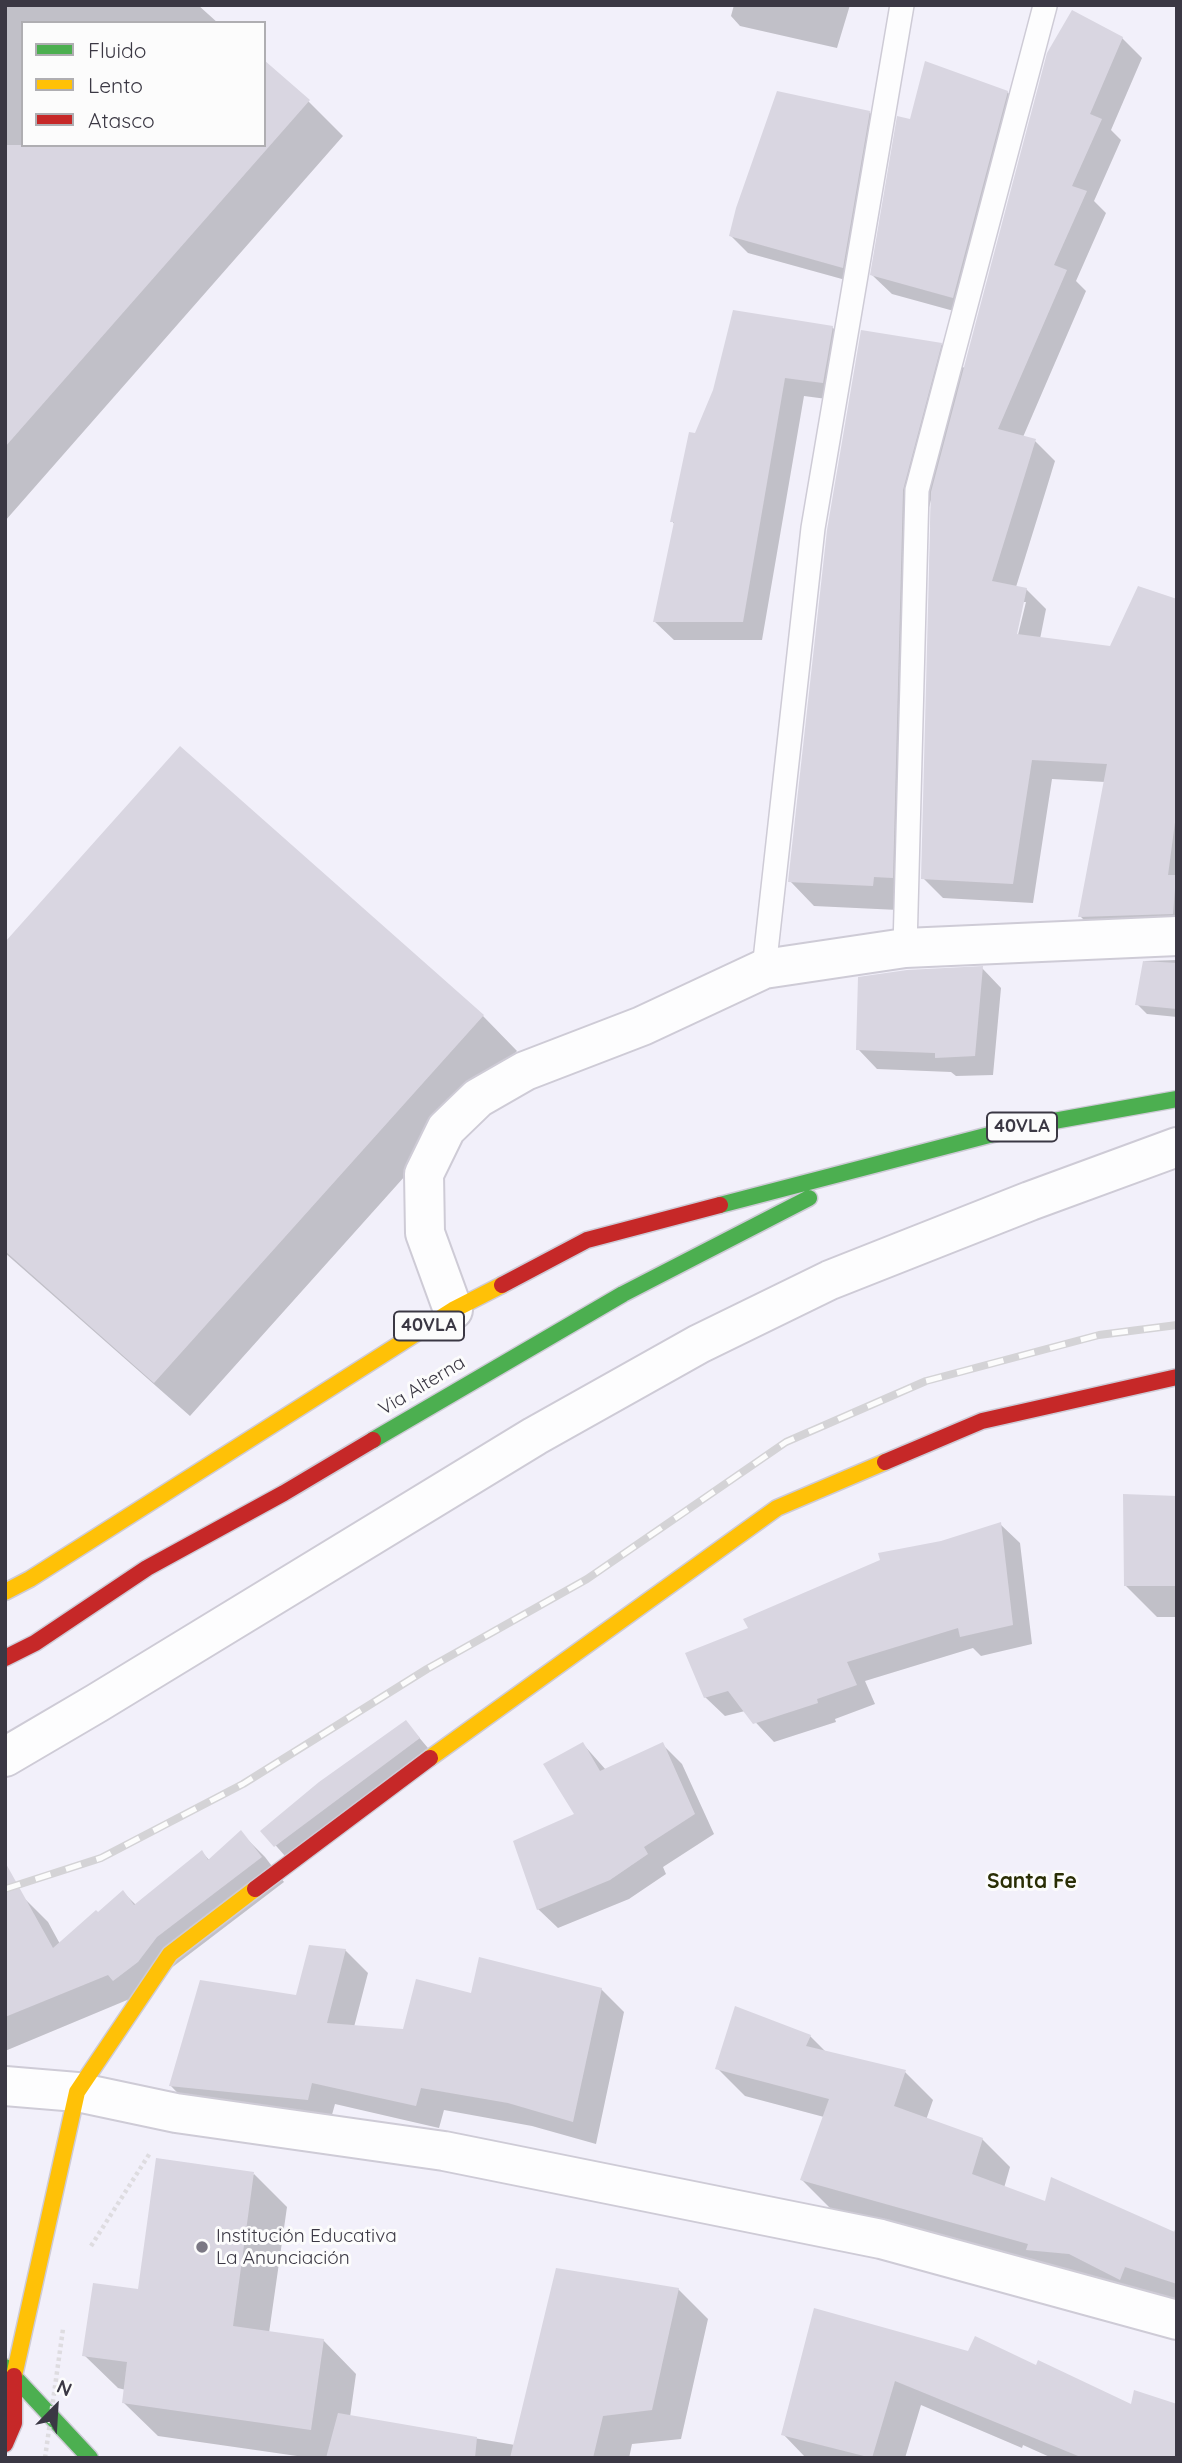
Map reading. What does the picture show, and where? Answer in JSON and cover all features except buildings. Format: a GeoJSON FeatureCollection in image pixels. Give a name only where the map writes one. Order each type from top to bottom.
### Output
{"type":"FeatureCollection","features":[{"type":"Feature","properties":{"kind":"main road","name":"Via Alterna"},"geometry":{"type":"LineString","coordinates":[[13,1583],[453,1310],[587,1240],[1020,1127],[1177,1099]]}},
{"type":"Feature","properties":{"kind":"main road","name":"Via Alterna"},"geometry":{"type":"LineString","coordinates":[[5,1658],[35,1643],[147,1568],[284,1493],[623,1294],[870,1167]]}},
{"type":"Feature","properties":{"kind":"main road"},"geometry":{"type":"LineString","coordinates":[[5,2444],[14,2423],[10,2371],[78,2092],[170,1954],[384,1791],[777,1508],[982,1421],[1177,1377]]}},
{"type":"Feature","properties":{"kind":"main road"},"geometry":{"type":"LineString","coordinates":[[10,2371],[90,2458]]}},
{"type":"Feature","properties":{"kind":"street"},"geometry":{"type":"LineString","coordinates":[[453,1310],[425,1233],[424,1174],[446,1129],[478,1098],[525,1071],[642,1026],[764,969],[905,947],[1177,936]]}},
{"type":"Feature","properties":{"kind":"street"},"geometry":{"type":"LineString","coordinates":[[5,1757],[535,1436],[699,1344],[830,1280],[1030,1201],[1177,1147]]}},
{"type":"Feature","properties":{"kind":"street"},"geometry":{"type":"LineString","coordinates":[[5,2086],[78,2092],[176,2113],[444,2151],[881,2239],[1177,2320]]}},
{"type":"Feature","properties":{"kind":"lane"},"geometry":{"type":"LineString","coordinates":[[764,969],[813,528],[902,5]]}},
{"type":"Feature","properties":{"kind":"lane"},"geometry":{"type":"LineString","coordinates":[[905,947],[917,490],[1045,6]]}},
{"type":"Feature","properties":{"kind":"path"},"geometry":{"type":"LineString","coordinates":[[89,2249],[176,2113]]}},
{"type":"Feature","properties":{"kind":"path"},"geometry":{"type":"LineString","coordinates":[[45,2458],[64,2329]]}},
{"type":"Feature","properties":{"kind":"railway"},"geometry":{"type":"LineString","coordinates":[[5,1889],[101,1858],[243,1784],[427,1669],[587,1579],[786,1442],[926,1381],[1099,1335],[1177,1325]]}},
{"type":"Feature","properties":{"kind":"traffic: fast"},"geometry":{"type":"LineString","coordinates":[[720,1205],[1020,1127],[1177,1099]]}},
{"type":"Feature","properties":{"kind":"traffic: fast"},"geometry":{"type":"LineString","coordinates":[[373,1440],[623,1294],[809,1198]]}},
{"type":"Feature","properties":{"kind":"traffic: fast"},"geometry":{"type":"LineString","coordinates":[[5,2367],[90,2458]]}},
{"type":"Feature","properties":{"kind":"traffic: slow"},"geometry":{"type":"LineString","coordinates":[[5,1592],[30,1579],[453,1310],[502,1285]]}},
{"type":"Feature","properties":{"kind":"traffic: slow"},"geometry":{"type":"LineString","coordinates":[[430,1758],[777,1508],[885,1462]]}},
{"type":"Feature","properties":{"kind":"traffic: slow"},"geometry":{"type":"LineString","coordinates":[[14,2376],[77,2092],[170,1954],[255,1889]]}},
{"type":"Feature","properties":{"kind":"traffic: jam"},"geometry":{"type":"LineString","coordinates":[[502,1285],[587,1240],[720,1205]]}},
{"type":"Feature","properties":{"kind":"traffic: jam"},"geometry":{"type":"LineString","coordinates":[[885,1462],[982,1421],[1177,1377]]}},
{"type":"Feature","properties":{"kind":"traffic: jam"},"geometry":{"type":"LineString","coordinates":[[5,1658],[35,1643],[147,1568],[284,1493],[373,1440]]}},
{"type":"Feature","properties":{"kind":"traffic: jam"},"geometry":{"type":"LineString","coordinates":[[255,1889],[430,1758]]}},
{"type":"Feature","properties":{"kind":"traffic: jam"},"geometry":{"type":"LineString","coordinates":[[5,2444],[14,2423],[14,2376]]}},
{"type":"Feature","properties":{"kind":"place","name":"Institución Educativa La Anunciación"},"geometry":{"type":"Point","coordinates":[202,2247]}},
{"type":"Feature","properties":{"kind":"district","name":"Santa Fe"},"geometry":{"type":"Point","coordinates":[1032,1882]}}]}
